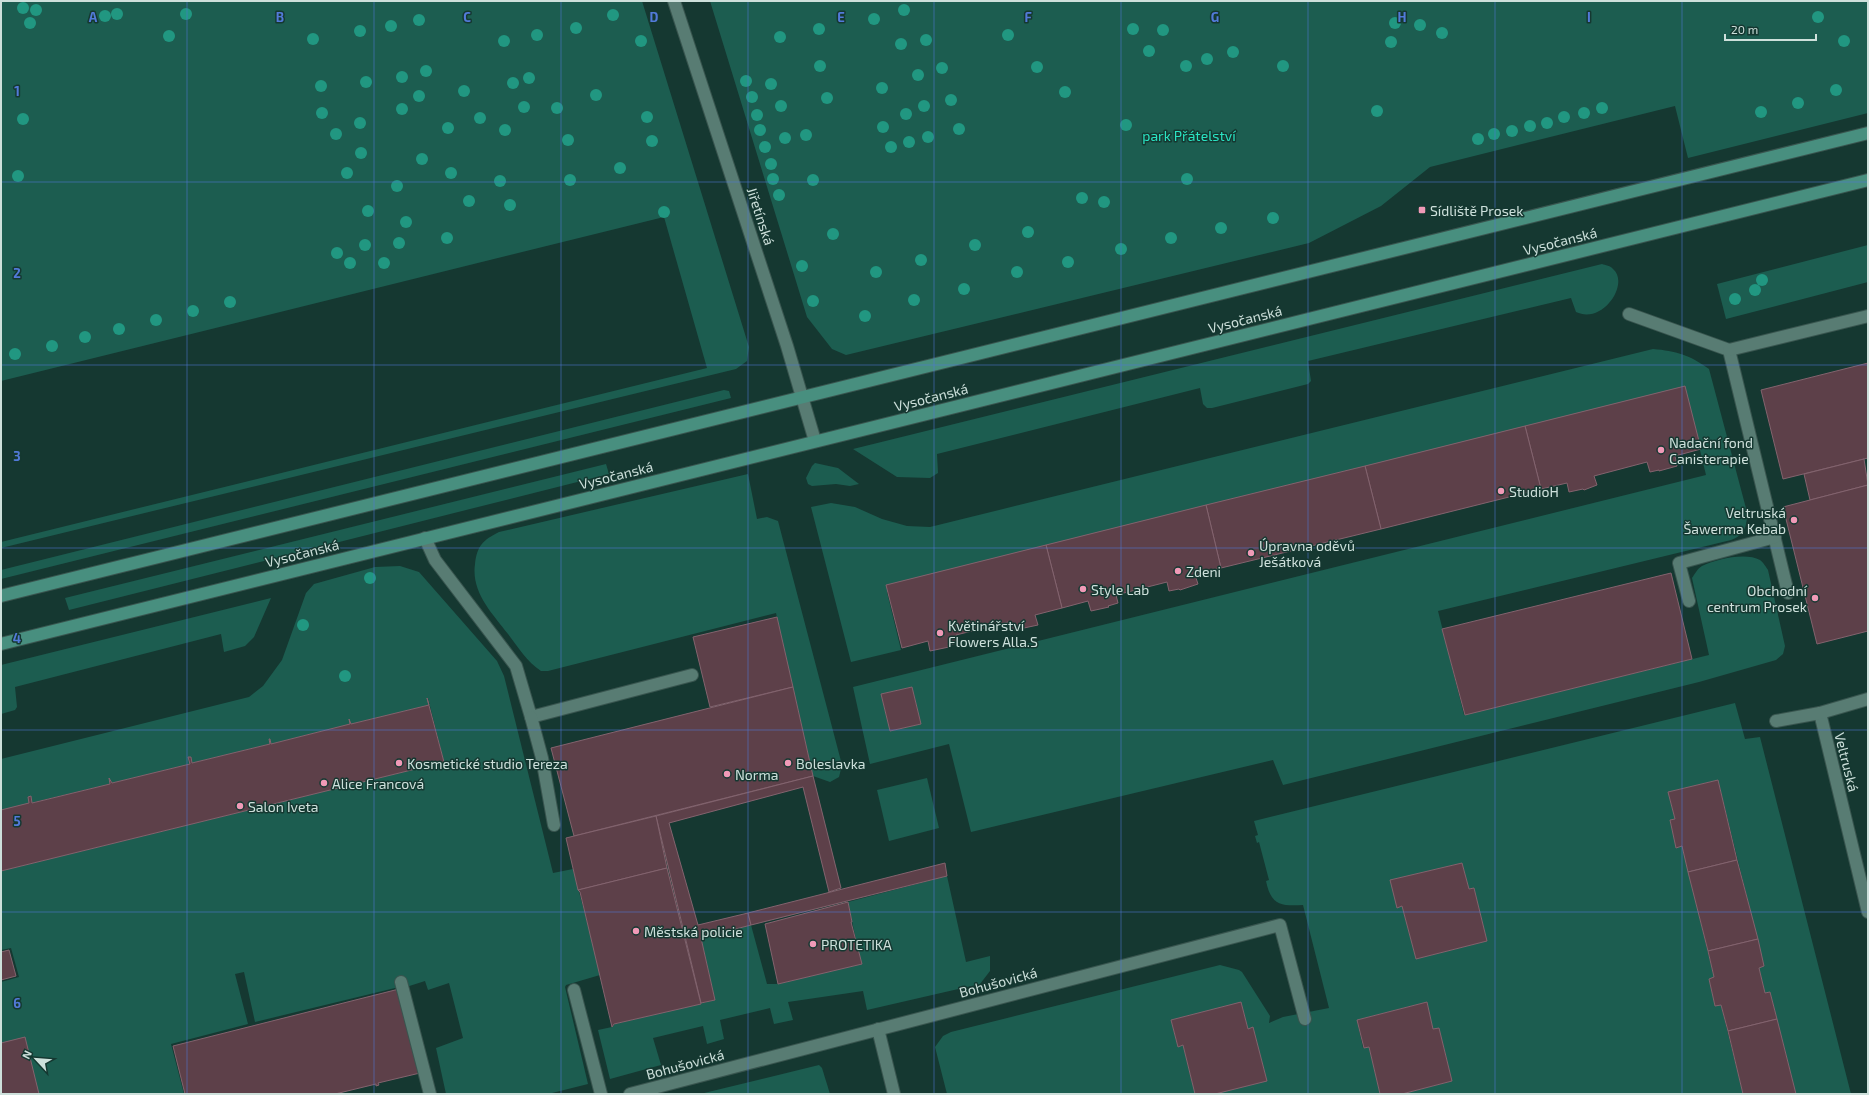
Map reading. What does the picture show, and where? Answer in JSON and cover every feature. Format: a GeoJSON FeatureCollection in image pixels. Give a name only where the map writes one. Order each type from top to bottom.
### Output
{"type":"FeatureCollection","features":[{"type":"Feature","properties":{"kind":"main road"},"geometry":{"type":"LineString","coordinates":[[1,596],[1868,133]]}},
{"type":"Feature","properties":{"kind":"main road","name":"Vysočanská"},"geometry":{"type":"LineString","coordinates":[[1,644],[1868,180]]}},
{"type":"Feature","properties":{"kind":"street","name":"Jiřetínská"},"geometry":{"type":"LineString","coordinates":[[674,1],[787,346],[815,441]]}},
{"type":"Feature","properties":{"kind":"street"},"geometry":{"type":"LineString","coordinates":[[1630,314],[1729,350],[1868,316]]}},
{"type":"Feature","properties":{"kind":"street"},"geometry":{"type":"LineString","coordinates":[[1729,350],[1788,594]]}},
{"type":"Feature","properties":{"kind":"street"},"geometry":{"type":"LineString","coordinates":[[1688,601],[1679,563],[1775,537]]}},
{"type":"Feature","properties":{"kind":"street"},"geometry":{"type":"LineString","coordinates":[[425,538],[435,560],[516,666],[542,758],[554,825]]}},
{"type":"Feature","properties":{"kind":"street"},"geometry":{"type":"LineString","coordinates":[[531,717],[692,675]]}},
{"type":"Feature","properties":{"kind":"street"},"geometry":{"type":"LineString","coordinates":[[1776,721],[1820,713],[1868,699]]}},
{"type":"Feature","properties":{"kind":"street","name":"Veltruská"},"geometry":{"type":"LineString","coordinates":[[1820,713],[1868,912]]}},
{"type":"Feature","properties":{"kind":"street","name":"Bohušovická"},"geometry":{"type":"LineString","coordinates":[[630,1094],[1280,925],[1305,1019]]}},
{"type":"Feature","properties":{"kind":"street"},"geometry":{"type":"LineString","coordinates":[[401,982],[430,1094]]}},
{"type":"Feature","properties":{"kind":"street"},"geometry":{"type":"LineString","coordinates":[[574,990],[601,1094]]}},
{"type":"Feature","properties":{"kind":"street"},"geometry":{"type":"LineString","coordinates":[[878,1030],[894,1094]]}},
{"type":"Feature","properties":{"kind":"green space"},"geometry":{"type":"Polygon","coordinates":[[[1,1],[642,1],[749,347],[747,361],[736,369],[1,548],[1,542],[707,368],[664,217],[1,381],[1,1]]]}},
{"type":"Feature","properties":{"kind":"green space","name":"park Přátelství"},"geometry":{"type":"Polygon","coordinates":[[[710,1],[1868,1],[1868,113],[1688,158],[1675,106],[1430,167],[1381,206],[1309,243],[846,355],[832,349],[807,317],[710,1]]]}},
{"type":"Feature","properties":{"kind":"green space"},"geometry":{"type":"Polygon","coordinates":[[[1868,245],[1868,282],[1726,319],[1717,284],[1868,245]]]}},
{"type":"Feature","properties":{"kind":"green space"},"geometry":{"type":"Polygon","coordinates":[[[1602,264],[1613,269],[1617,275],[1618,283],[1616,292],[1611,301],[1596,313],[1586,314],[1576,312],[1571,298],[1308,361],[1311,381],[1308,384],[1212,408],[1207,408],[1203,404],[1200,388],[937,454],[938,473],[930,478],[897,477],[853,449],[1602,264]]]}},
{"type":"Feature","properties":{"kind":"green space"},"geometry":{"type":"Polygon","coordinates":[[[1653,349],[1661,350],[1689,357],[1709,369],[1747,512],[1746,526],[1742,533],[1731,540],[1438,611],[1464,715],[1709,655],[1692,578],[1697,570],[1702,566],[1731,557],[1747,557],[1760,560],[1768,570],[1785,646],[1783,654],[1776,660],[1699,682],[1283,785],[1273,760],[971,832],[949,744],[870,764],[853,687],[1706,475],[1686,392],[887,592],[901,650],[851,662],[811,507],[831,503],[855,507],[882,519],[907,526],[930,527],[1653,349]],[[912,687],[881,694],[890,731],[921,724],[912,687]]]}},
{"type":"Feature","properties":{"kind":"green space"},"geometry":{"type":"Polygon","coordinates":[[[724,390],[729,391],[731,398],[1,579],[1,570],[724,390]]]}},
{"type":"Feature","properties":{"kind":"green space"},"geometry":{"type":"Polygon","coordinates":[[[815,463],[838,468],[859,484],[850,486],[836,484],[812,486],[808,484],[806,478],[815,463]]]}},
{"type":"Feature","properties":{"kind":"green space"},"geometry":{"type":"Polygon","coordinates":[[[606,464],[609,474],[69,610],[65,598],[606,464]]]}},
{"type":"Feature","properties":{"kind":"green space"},"geometry":{"type":"Polygon","coordinates":[[[748,474],[757,519],[767,517],[778,521],[842,765],[839,777],[830,782],[813,776],[776,613],[548,671],[541,671],[523,654],[489,610],[479,593],[476,584],[475,564],[479,548],[485,541],[499,532],[748,474]]]}},
{"type":"Feature","properties":{"kind":"green space"},"geometry":{"type":"Polygon","coordinates":[[[400,566],[419,572],[497,661],[504,676],[553,873],[573,869],[600,971],[600,975],[566,985],[565,987],[588,1084],[548,1094],[446,1094],[436,1048],[463,1038],[449,983],[428,990],[425,981],[400,989],[399,987],[255,1022],[244,972],[235,974],[248,1024],[171,1044],[184,1094],[39,1094],[1,1043],[1,982],[19,977],[11,948],[1,950],[1,871],[444,762],[428,698],[429,705],[351,724],[349,719],[350,724],[271,744],[270,739],[270,744],[192,763],[191,757],[190,764],[112,783],[109,778],[110,784],[1,810],[1,759],[249,697],[263,686],[282,660],[306,593],[314,584],[375,567],[400,566]]]}},
{"type":"Feature","properties":{"kind":"green space"},"geometry":{"type":"Polygon","coordinates":[[[271,598],[254,637],[245,646],[224,652],[221,634],[15,687],[17,707],[15,710],[1,714],[1,665],[271,598]]]}},
{"type":"Feature","properties":{"kind":"green space"},"geometry":{"type":"Polygon","coordinates":[[[1735,703],[1745,739],[1760,737],[1851,1094],[1796,1094],[1770,992],[1765,993],[1759,968],[1764,966],[1718,780],[1668,792],[1675,819],[1670,820],[1676,847],[1682,846],[1714,977],[1709,979],[1715,1006],[1721,1005],[1743,1094],[1402,1094],[1452,1081],[1439,1028],[1433,1029],[1427,1002],[1357,1020],[1363,1048],[1369,1047],[1380,1094],[1215,1094],[1267,1081],[1253,1028],[1248,1029],[1241,1003],[1171,1020],[1178,1047],[1183,1045],[1195,1094],[947,1094],[935,1047],[943,1036],[951,1032],[1220,965],[1242,972],[1270,1016],[1269,1023],[1283,1017],[1329,1008],[1303,905],[1278,903],[1271,895],[1266,881],[1269,880],[1259,842],[1257,843],[1255,836],[1258,835],[1254,821],[1735,703]],[[1462,863],[1391,880],[1397,907],[1402,906],[1416,959],[1487,941],[1474,888],[1469,889],[1462,863]]]}},
{"type":"Feature","properties":{"kind":"green space"},"geometry":{"type":"Polygon","coordinates":[[[927,778],[939,828],[889,841],[877,790],[927,778]]]}},
{"type":"Feature","properties":{"kind":"green space"},"geometry":{"type":"Polygon","coordinates":[[[947,876],[966,962],[990,956],[990,971],[980,984],[867,1010],[863,991],[788,1002],[793,1020],[774,1024],[770,1008],[720,1020],[724,1039],[707,1044],[703,1026],[653,1038],[661,1065],[610,1079],[598,1030],[612,1027],[615,1024],[715,1000],[701,938],[751,925],[767,984],[778,984],[861,964],[848,902],[947,876]]]}},
{"type":"Feature","properties":{"kind":"green space"},"geometry":{"type":"Polygon","coordinates":[[[819,1065],[822,1068],[830,1094],[700,1094],[819,1065]]]}},
{"type":"Feature","properties":{"kind":"building"},"geometry":{"type":"Polygon","coordinates":[[[1868,363],[1868,458],[1783,479],[1761,390],[1868,363]]]}},
{"type":"Feature","properties":{"kind":"building"},"geometry":{"type":"Polygon","coordinates":[[[1685,386],[1701,449],[1675,456],[1677,466],[1659,471],[1650,472],[1647,462],[1594,476],[1597,485],[1584,490],[1569,492],[1567,483],[1541,489],[1525,426],[1685,386]]]}},
{"type":"Feature","properties":{"kind":"building"},"geometry":{"type":"Polygon","coordinates":[[[1525,426],[1541,489],[1381,529],[1365,466],[1525,426]]]}},
{"type":"Feature","properties":{"kind":"building"},"geometry":{"type":"Polygon","coordinates":[[[1864,459],[1868,485],[1810,500],[1804,474],[1864,459]]]}},
{"type":"Feature","properties":{"kind":"building"},"geometry":{"type":"Polygon","coordinates":[[[1365,466],[1381,529],[1221,568],[1206,505],[1365,466]]]}},
{"type":"Feature","properties":{"kind":"building"},"geometry":{"type":"Polygon","coordinates":[[[1868,485],[1868,631],[1817,644],[1783,507],[1868,485]]]}},
{"type":"Feature","properties":{"kind":"building"},"geometry":{"type":"Polygon","coordinates":[[[1206,505],[1221,568],[1195,575],[1198,584],[1180,590],[1169,591],[1167,582],[1116,595],[1118,603],[1108,606],[1109,607],[1091,611],[1088,601],[1062,608],[1046,545],[1206,505]]]}},
{"type":"Feature","properties":{"kind":"building"},"geometry":{"type":"Polygon","coordinates":[[[1046,545],[1062,608],[1035,615],[1038,625],[1010,631],[1008,622],[956,635],[958,643],[948,645],[949,647],[930,651],[928,641],[902,648],[886,585],[1046,545]]]}},
{"type":"Feature","properties":{"kind":"building"},"geometry":{"type":"Polygon","coordinates":[[[1671,573],[1692,659],[1465,715],[1442,629],[1671,573]]]}},
{"type":"Feature","properties":{"kind":"building"},"geometry":{"type":"Polygon","coordinates":[[[777,617],[793,687],[710,707],[693,637],[777,617]]]}},
{"type":"Feature","properties":{"kind":"building"},"geometry":{"type":"Polygon","coordinates":[[[793,687],[813,776],[574,836],[551,748],[793,687]]]}},
{"type":"Feature","properties":{"kind":"building"},"geometry":{"type":"Polygon","coordinates":[[[912,687],[921,724],[890,731],[881,694],[912,687]]]}},
{"type":"Feature","properties":{"kind":"building"},"geometry":{"type":"Polygon","coordinates":[[[429,705],[444,762],[1,871],[1,810],[29,803],[28,797],[31,796],[32,803],[110,784],[109,778],[112,783],[190,764],[188,757],[191,757],[192,763],[270,744],[269,739],[271,744],[350,724],[349,719],[351,724],[429,705]]]}},
{"type":"Feature","properties":{"kind":"building"},"geometry":{"type":"Polygon","coordinates":[[[813,776],[841,888],[829,892],[803,787],[669,823],[698,925],[748,913],[751,925],[701,938],[715,1000],[701,1003],[656,816],[813,776]]]}},
{"type":"Feature","properties":{"kind":"building"},"geometry":{"type":"Polygon","coordinates":[[[1718,780],[1737,860],[1688,872],[1682,846],[1676,848],[1670,820],[1675,819],[1668,792],[1718,780]]]}},
{"type":"Feature","properties":{"kind":"building"},"geometry":{"type":"Polygon","coordinates":[[[656,816],[667,868],[578,890],[566,838],[656,816]]]}},
{"type":"Feature","properties":{"kind":"building"},"geometry":{"type":"Polygon","coordinates":[[[1737,860],[1758,939],[1708,951],[1688,872],[1737,860]]]}},
{"type":"Feature","properties":{"kind":"building"},"geometry":{"type":"Polygon","coordinates":[[[945,863],[947,876],[751,925],[748,913],[945,863]]]}},
{"type":"Feature","properties":{"kind":"building"},"geometry":{"type":"Polygon","coordinates":[[[1462,863],[1469,889],[1474,888],[1487,941],[1416,959],[1402,906],[1397,908],[1390,880],[1462,863]]]}},
{"type":"Feature","properties":{"kind":"building","name":"Městská policie"},"geometry":{"type":"Polygon","coordinates":[[[667,868],[701,1004],[614,1024],[612,1027],[580,892],[578,890],[667,868]]]}},
{"type":"Feature","properties":{"kind":"building","name":"PROTETIKA"},"geometry":{"type":"Polygon","coordinates":[[[848,902],[851,922],[862,964],[778,984],[765,924],[848,902]]]}},
{"type":"Feature","properties":{"kind":"building"},"geometry":{"type":"Polygon","coordinates":[[[1758,939],[1764,966],[1759,968],[1765,993],[1770,992],[1777,1019],[1728,1031],[1721,1005],[1715,1006],[1709,979],[1714,977],[1708,951],[1758,939]]]}},
{"type":"Feature","properties":{"kind":"building"},"geometry":{"type":"Polygon","coordinates":[[[9,950],[16,976],[1,980],[1,952],[9,950]]]}},
{"type":"Feature","properties":{"kind":"building"},"geometry":{"type":"Polygon","coordinates":[[[399,989],[420,1073],[378,1083],[379,1085],[376,1086],[376,1084],[335,1094],[185,1094],[173,1046],[399,989]]]}},
{"type":"Feature","properties":{"kind":"building"},"geometry":{"type":"Polygon","coordinates":[[[1241,1002],[1248,1029],[1253,1027],[1267,1081],[1215,1094],[1195,1094],[1183,1045],[1178,1047],[1171,1020],[1241,1002]]]}},
{"type":"Feature","properties":{"kind":"building"},"geometry":{"type":"Polygon","coordinates":[[[1427,1002],[1433,1029],[1439,1028],[1452,1081],[1402,1094],[1380,1094],[1369,1047],[1364,1048],[1357,1020],[1427,1002]]]}},
{"type":"Feature","properties":{"kind":"building"},"geometry":{"type":"Polygon","coordinates":[[[1777,1019],[1796,1094],[1743,1094],[1728,1031],[1777,1019]]]}},
{"type":"Feature","properties":{"kind":"building"},"geometry":{"type":"Polygon","coordinates":[[[25,1037],[39,1094],[1,1094],[1,1043],[25,1037]]]}},
{"type":"Feature","properties":{"kind":"place","name":"Sídliště Prosek"},"geometry":{"type":"Point","coordinates":[1422,210]}},
{"type":"Feature","properties":{"kind":"place","name":"Nadační fond Canisterapie"},"geometry":{"type":"Point","coordinates":[1661,450]}},
{"type":"Feature","properties":{"kind":"place","name":"StudioH"},"geometry":{"type":"Point","coordinates":[1501,491]}},
{"type":"Feature","properties":{"kind":"place","name":"Veltruská Šawerma Kebab"},"geometry":{"type":"Point","coordinates":[1794,520]}},
{"type":"Feature","properties":{"kind":"place","name":"Úpravna oděvů Ješátková"},"geometry":{"type":"Point","coordinates":[1251,553]}},
{"type":"Feature","properties":{"kind":"place","name":"Zdeni"},"geometry":{"type":"Point","coordinates":[1178,571]}},
{"type":"Feature","properties":{"kind":"place","name":"Style Lab"},"geometry":{"type":"Point","coordinates":[1083,589]}},
{"type":"Feature","properties":{"kind":"place","name":"Obchodní centrum Prosek"},"geometry":{"type":"Point","coordinates":[1815,598]}},
{"type":"Feature","properties":{"kind":"place","name":"Květinářství Flowers Alla.S"},"geometry":{"type":"Point","coordinates":[940,633]}},
{"type":"Feature","properties":{"kind":"place","name":"Kosmetické studio Tereza"},"geometry":{"type":"Point","coordinates":[399,763]}},
{"type":"Feature","properties":{"kind":"place","name":"Boleslavka"},"geometry":{"type":"Point","coordinates":[788,763]}},
{"type":"Feature","properties":{"kind":"place","name":"Norma"},"geometry":{"type":"Point","coordinates":[727,774]}},
{"type":"Feature","properties":{"kind":"place","name":"Alice Francová"},"geometry":{"type":"Point","coordinates":[324,783]}},
{"type":"Feature","properties":{"kind":"place","name":"Salon Iveta"},"geometry":{"type":"Point","coordinates":[240,806]}},
{"type":"Feature","properties":{"kind":"place","name":"Městská policie"},"geometry":{"type":"Point","coordinates":[636,931]}},
{"type":"Feature","properties":{"kind":"place","name":"PROTETIKA"},"geometry":{"type":"Point","coordinates":[813,944]}}]}
